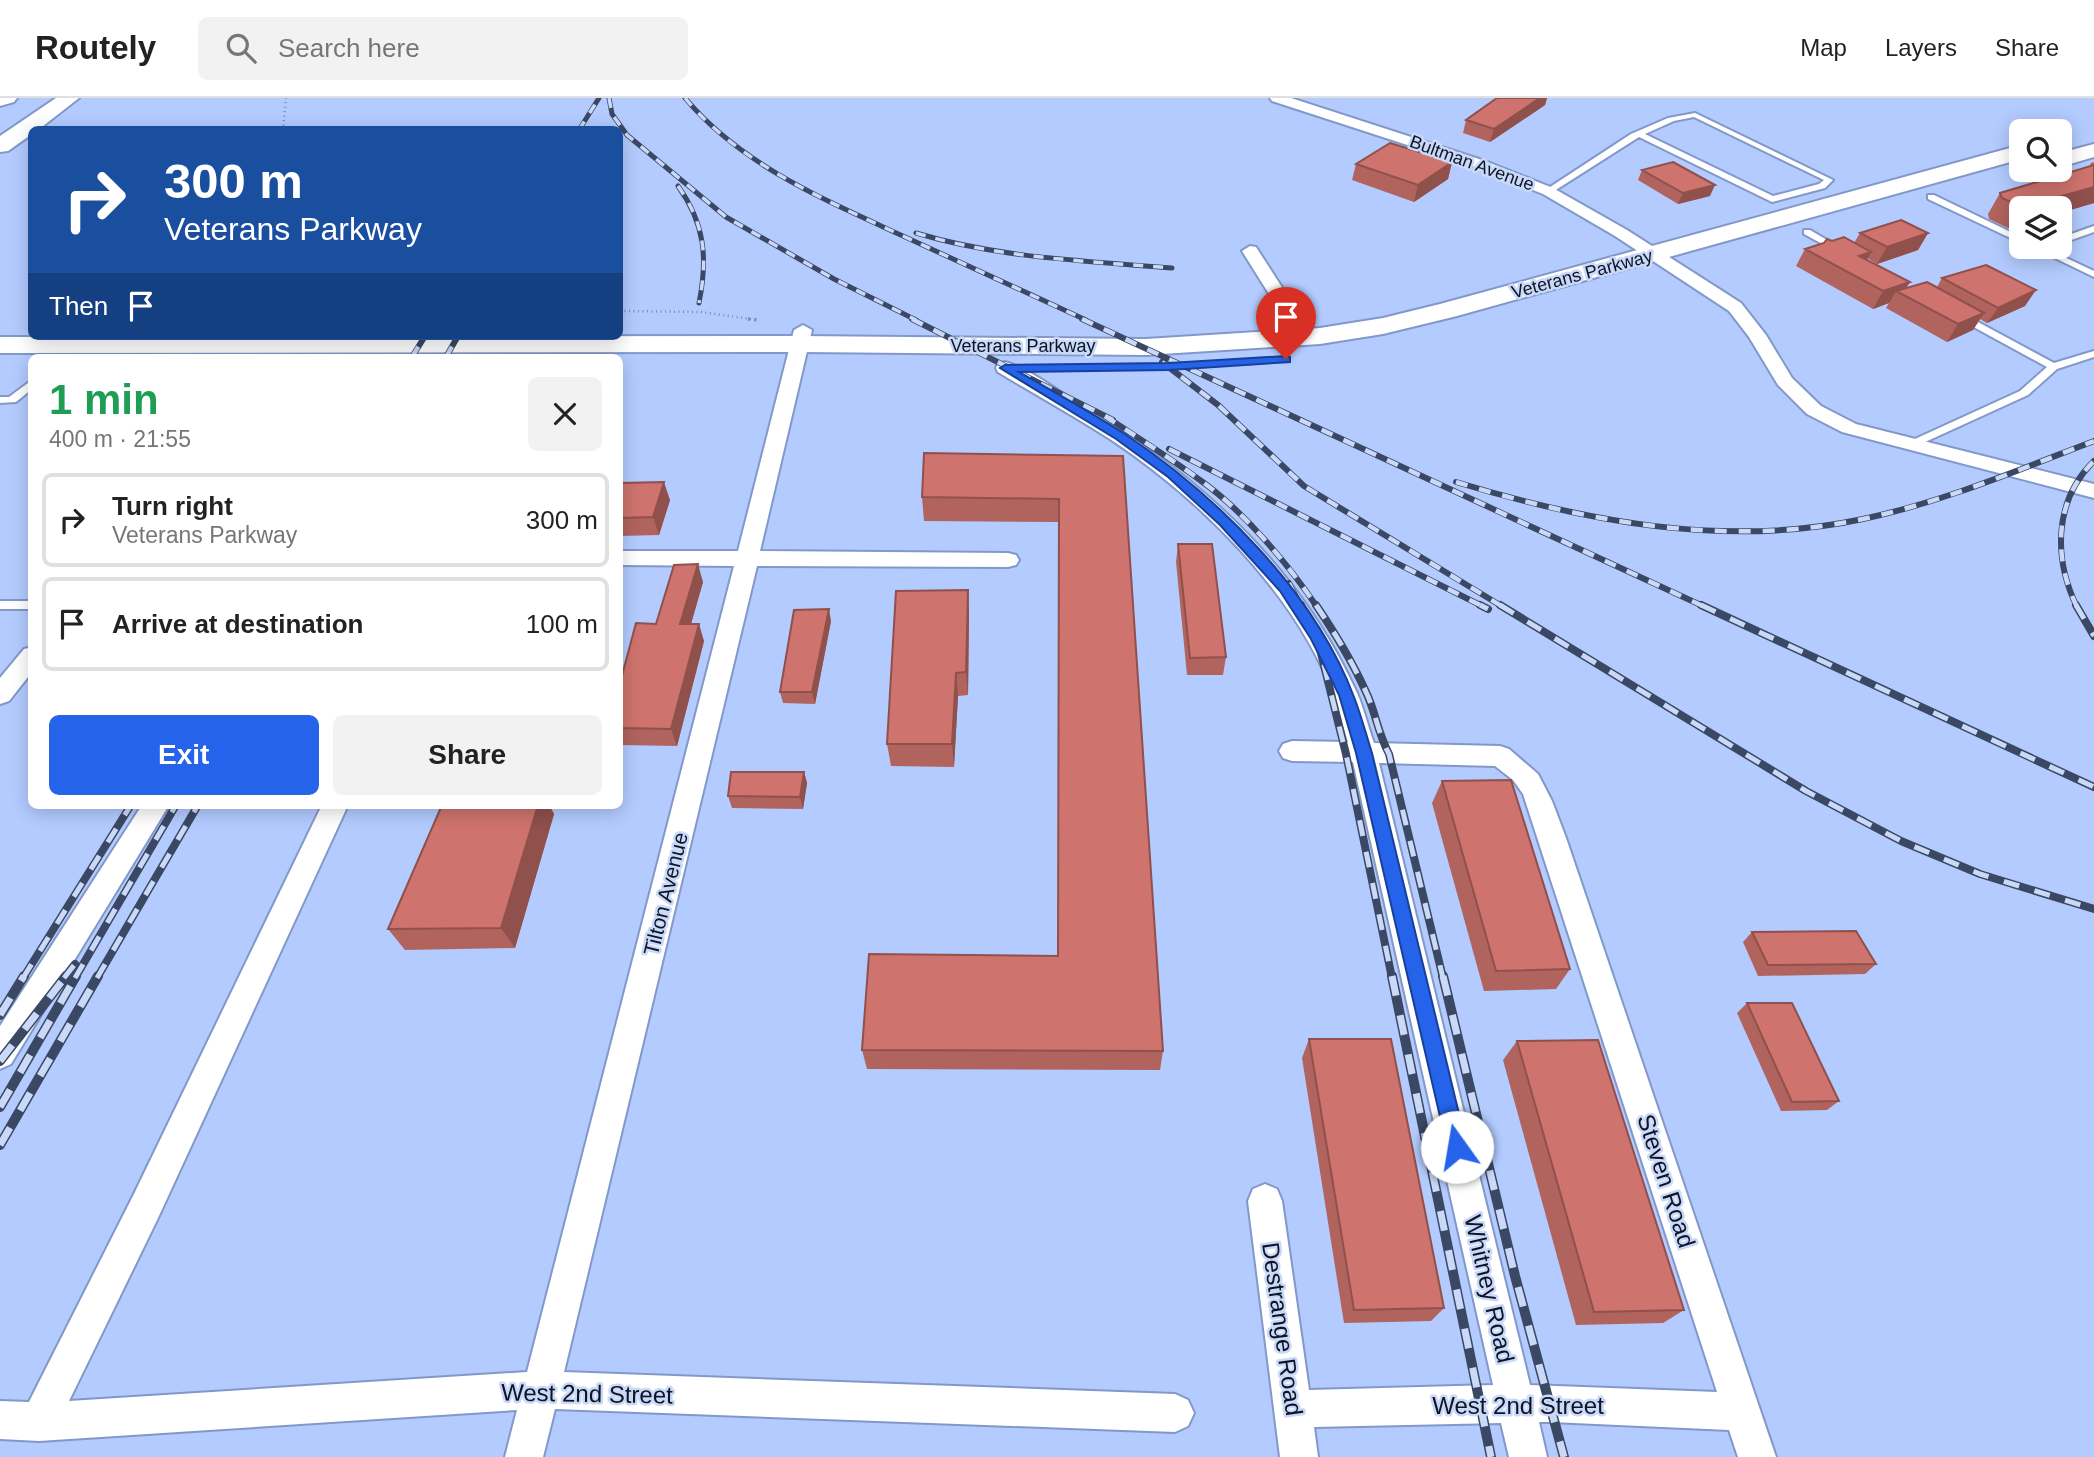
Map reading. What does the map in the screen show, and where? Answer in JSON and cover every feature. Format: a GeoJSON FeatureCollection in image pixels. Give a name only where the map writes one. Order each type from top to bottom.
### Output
{"type":"FeatureCollection","features":[{"type":"Feature","properties":{"kind":"main road"},"geometry":{"type":"LineString","coordinates":[[29,126],[69,98]]}},
{"type":"Feature","properties":{"kind":"main road"},"geometry":{"type":"LineString","coordinates":[[0,100],[15,100]]}},
{"type":"Feature","properties":{"kind":"main road"},"geometry":{"type":"LineString","coordinates":[[0,111],[15,100]]}},
{"type":"Feature","properties":{"kind":"main road"},"geometry":{"type":"LineString","coordinates":[[0,146],[28,127]]}},
{"type":"Feature","properties":{"kind":"main road"},"geometry":{"type":"LineString","coordinates":[[2072,139],[2094,133]]}},
{"type":"Feature","properties":{"kind":"main road"},"geometry":{"type":"LineString","coordinates":[[2072,156],[2094,150]]}},
{"type":"Feature","properties":{"kind":"main road","name":"Veterans Parkway"},"geometry":{"type":"LineString","coordinates":[[623,367],[800,347],[1005,368],[1262,362],[1357,350],[1466,324],[1830,207],[2009,155]]}},
{"type":"Feature","properties":{"kind":"main road","name":"Veterans Parkway"},"geometry":{"type":"LineString","coordinates":[[0,345],[268,352],[1146,347],[1305,337],[1383,326],[1665,261],[1807,232],[2009,175]]}},
{"type":"Feature","properties":{"kind":"main road"},"geometry":{"type":"LineString","coordinates":[[0,367],[28,366]]}},
{"type":"Feature","properties":{"kind":"street","name":"Bultman Avenue"},"geometry":{"type":"LineString","coordinates":[[1277,98],[1480,164],[1548,191],[1665,261],[1735,307],[1757,335],[1785,381],[1814,410],[1849,428],[1908,446],[2094,491]]}},
{"type":"Feature","properties":{"kind":"street"},"geometry":{"type":"LineString","coordinates":[[1250,251],[1305,337]]}},
{"type":"Feature","properties":{"kind":"street","name":"Tilton Avenue"},"geometry":{"type":"LineString","coordinates":[[524,1457],[800,347]]}},
{"type":"Feature","properties":{"kind":"street","name":"Whitney Road"},"geometry":{"type":"LineString","coordinates":[[1005,368],[1120,437],[1172,475],[1225,522],[1284,587],[1317,637],[1346,695],[1364,753],[1528,1457]]}},
{"type":"Feature","properties":{"kind":"street"},"geometry":{"type":"LineString","coordinates":[[623,558],[1008,560]]}},
{"type":"Feature","properties":{"kind":"street"},"geometry":{"type":"LineString","coordinates":[[0,695],[28,660]]}},
{"type":"Feature","properties":{"kind":"street"},"geometry":{"type":"LineString","coordinates":[[1292,751],[1364,753]]}},
{"type":"Feature","properties":{"kind":"street","name":"Steven Road"},"geometry":{"type":"LineString","coordinates":[[1364,753],[1500,756],[1519,768],[1532,784],[1758,1457]]}},
{"type":"Feature","properties":{"kind":"street"},"geometry":{"type":"LineString","coordinates":[[0,1054],[153,809]]}},
{"type":"Feature","properties":{"kind":"street"},"geometry":{"type":"LineString","coordinates":[[39,1422],[146,1206],[333,809]]}},
{"type":"Feature","properties":{"kind":"street","name":"Destrange Road"},"geometry":{"type":"LineString","coordinates":[[1265,1201],[1299,1457]]}},
{"type":"Feature","properties":{"kind":"street","name":"West 2nd Street"},"geometry":{"type":"LineString","coordinates":[[0,1420],[39,1422],[541,1390],[1175,1413]]}},
{"type":"Feature","properties":{"kind":"street","name":"West 2nd Street"},"geometry":{"type":"LineString","coordinates":[[1293,1409],[1551,1403],[1742,1412]]}},
{"type":"Feature","properties":{"kind":"lane"},"geometry":{"type":"LineString","coordinates":[[1548,191],[1640,134],[1675,116],[1695,115],[1829,180],[1822,186],[1772,199],[1640,134]]}},
{"type":"Feature","properties":{"kind":"lane"},"geometry":{"type":"LineString","coordinates":[[1800,191],[1830,207]]}},
{"type":"Feature","properties":{"kind":"lane"},"geometry":{"type":"LineString","coordinates":[[1931,197],[2009,234]]}},
{"type":"Feature","properties":{"kind":"lane"},"geometry":{"type":"LineString","coordinates":[[2072,237],[2094,229]]}},
{"type":"Feature","properties":{"kind":"lane"},"geometry":{"type":"LineString","coordinates":[[1807,232],[1852,256]]}},
{"type":"Feature","properties":{"kind":"lane"},"geometry":{"type":"LineString","coordinates":[[2064,259],[2094,274]]}},
{"type":"Feature","properties":{"kind":"lane"},"geometry":{"type":"LineString","coordinates":[[1957,314],[2053,367]]}},
{"type":"Feature","properties":{"kind":"lane"},"geometry":{"type":"LineString","coordinates":[[1908,446],[2024,393],[2053,367],[2094,354]]}},
{"type":"Feature","properties":{"kind":"lane"},"geometry":{"type":"LineString","coordinates":[[0,400],[12,400],[28,386]]}},
{"type":"Feature","properties":{"kind":"lane"},"geometry":{"type":"LineString","coordinates":[[0,605],[28,605]]}},
{"type":"Feature","properties":{"kind":"path"},"geometry":{"type":"LineString","coordinates":[[284,126],[286,98]]}},
{"type":"Feature","properties":{"kind":"path"},"geometry":{"type":"LineString","coordinates":[[623,311],[727,315],[794,325],[800,347]]}},
{"type":"Feature","properties":{"kind":"building"},"geometry":{"type":"Polygon","coordinates":[[[1497,98],[1540,98],[1494,129],[1466,120],[1497,98]]]}},
{"type":"Feature","properties":{"kind":"building"},"geometry":{"type":"Polygon","coordinates":[[[1390,143],[1452,162],[1418,185],[1356,164],[1390,143]]]}},
{"type":"Feature","properties":{"kind":"building"},"geometry":{"type":"Polygon","coordinates":[[[1673,162],[1715,185],[1683,193],[1642,170],[1673,162]]]}},
{"type":"Feature","properties":{"kind":"building"},"geometry":{"type":"Polygon","coordinates":[[[2094,165],[2094,187],[2062,196],[2009,196],[2009,201],[2002,198],[2000,193],[2037,182],[2072,182],[2072,172],[2094,165]]]}},
{"type":"Feature","properties":{"kind":"building"},"geometry":{"type":"Polygon","coordinates":[[[1901,220],[1928,233],[1887,247],[1860,233],[1901,220]]]}},
{"type":"Feature","properties":{"kind":"building"},"geometry":{"type":"Polygon","coordinates":[[[1844,237],[1871,252],[1859,256],[1910,282],[1883,291],[1805,249],[1824,243],[1827,239],[1832,241],[1844,237]]]}},
{"type":"Feature","properties":{"kind":"building"},"geometry":{"type":"Polygon","coordinates":[[[1986,265],[2036,290],[1998,308],[1942,278],[1986,265]]]}},
{"type":"Feature","properties":{"kind":"building"},"geometry":{"type":"Polygon","coordinates":[[[1927,282],[1984,313],[1958,324],[1896,291],[1927,282]]]}},
{"type":"Feature","properties":{"kind":"building"},"geometry":{"type":"Polygon","coordinates":[[[924,453],[1123,456],[1163,1051],[862,1050],[869,954],[1058,956],[1059,499],[922,497],[924,453]]]}},
{"type":"Feature","properties":{"kind":"building"},"geometry":{"type":"Polygon","coordinates":[[[664,482],[653,517],[623,518],[623,483],[664,482]]]}},
{"type":"Feature","properties":{"kind":"building"},"geometry":{"type":"Polygon","coordinates":[[[1178,544],[1212,544],[1226,657],[1190,658],[1178,544]]]}},
{"type":"Feature","properties":{"kind":"building"},"geometry":{"type":"Polygon","coordinates":[[[698,564],[680,624],[699,624],[671,729],[623,728],[623,672],[636,623],[656,624],[674,565],[698,564]]]}},
{"type":"Feature","properties":{"kind":"building"},"geometry":{"type":"Polygon","coordinates":[[[968,590],[966,672],[956,673],[952,744],[887,744],[896,591],[968,590]]]}},
{"type":"Feature","properties":{"kind":"building"},"geometry":{"type":"Polygon","coordinates":[[[829,609],[812,692],[780,692],[794,610],[829,609]]]}},
{"type":"Feature","properties":{"kind":"building"},"geometry":{"type":"Polygon","coordinates":[[[731,772],[804,772],[800,797],[728,796],[731,772]]]}},
{"type":"Feature","properties":{"kind":"building"},"geometry":{"type":"Polygon","coordinates":[[[1511,780],[1570,969],[1496,971],[1442,781],[1511,780]]]}},
{"type":"Feature","properties":{"kind":"building"},"geometry":{"type":"Polygon","coordinates":[[[440,809],[537,809],[501,928],[388,929],[440,809]]]}},
{"type":"Feature","properties":{"kind":"building"},"geometry":{"type":"Polygon","coordinates":[[[1856,931],[1876,964],[1768,965],[1752,932],[1856,931]]]}},
{"type":"Feature","properties":{"kind":"building"},"geometry":{"type":"Polygon","coordinates":[[[1747,1003],[1792,1003],[1839,1101],[1792,1102],[1747,1003]]]}},
{"type":"Feature","properties":{"kind":"building"},"geometry":{"type":"Polygon","coordinates":[[[1309,1039],[1391,1039],[1444,1308],[1354,1310],[1309,1039]]]}},
{"type":"Feature","properties":{"kind":"building"},"geometry":{"type":"Polygon","coordinates":[[[1598,1040],[1684,1310],[1594,1312],[1517,1041],[1598,1040]]]}},
{"type":"Feature","properties":{"kind":"railway"},"geometry":{"type":"LineString","coordinates":[[582,126],[599,98]]}},
{"type":"Feature","properties":{"kind":"railway"},"geometry":{"type":"LineString","coordinates":[[609,98],[612,114],[621,126]]}},
{"type":"Feature","properties":{"kind":"railway"},"geometry":{"type":"LineString","coordinates":[[685,98],[707,122],[732,143],[786,179],[844,209],[1086,320]]}},
{"type":"Feature","properties":{"kind":"railway"},"geometry":{"type":"LineString","coordinates":[[623,129],[726,217],[834,279],[916,320]]}},
{"type":"Feature","properties":{"kind":"railway"},"geometry":{"type":"LineString","coordinates":[[678,186],[694,214],[702,242],[703,271],[699,303]]}},
{"type":"Feature","properties":{"kind":"railway"},"geometry":{"type":"LineString","coordinates":[[916,233],[1011,253],[1172,268]]}},
{"type":"Feature","properties":{"kind":"railway"},"geometry":{"type":"LineString","coordinates":[[912,319],[1113,420]]}},
{"type":"Feature","properties":{"kind":"railway"},"geometry":{"type":"LineString","coordinates":[[1082,319],[1705,607]]}},
{"type":"Feature","properties":{"kind":"railway"},"geometry":{"type":"LineString","coordinates":[[414,354],[423,340]]}},
{"type":"Feature","properties":{"kind":"railway"},"geometry":{"type":"LineString","coordinates":[[448,354],[456,340]]}},
{"type":"Feature","properties":{"kind":"railway"},"geometry":{"type":"LineString","coordinates":[[1162,362],[1218,405],[1304,486],[1503,607]]}},
{"type":"Feature","properties":{"kind":"railway"},"geometry":{"type":"LineString","coordinates":[[1105,416],[1192,474],[1235,509],[1280,557],[1317,607]]}},
{"type":"Feature","properties":{"kind":"railway"},"geometry":{"type":"LineString","coordinates":[[1456,482],[1556,509],[1607,519],[1709,531],[1760,531],[1812,527],[1893,512],[1980,484],[2094,441]]}},
{"type":"Feature","properties":{"kind":"railway"},"geometry":{"type":"LineString","coordinates":[[1169,449],[1484,607]]}},
{"type":"Feature","properties":{"kind":"railway"},"geometry":{"type":"LineString","coordinates":[[2077,606],[2064,569],[2062,530],[2071,493],[2094,461]]}},
{"type":"Feature","properties":{"kind":"railway"},"geometry":{"type":"LineString","coordinates":[[1289,583],[1301,607]]}},
{"type":"Feature","properties":{"kind":"railway"},"geometry":{"type":"LineString","coordinates":[[1301,605],[1317,637],[1346,754],[1392,978]]}},
{"type":"Feature","properties":{"kind":"railway"},"geometry":{"type":"LineString","coordinates":[[1316,605],[1361,681],[1389,754],[1443,978]]}},
{"type":"Feature","properties":{"kind":"railway"},"geometry":{"type":"LineString","coordinates":[[1480,605],[1484,607]]}},
{"type":"Feature","properties":{"kind":"railway"},"geometry":{"type":"LineString","coordinates":[[1500,605],[1806,791],[1901,841],[1980,874],[2094,909]]}},
{"type":"Feature","properties":{"kind":"railway"},"geometry":{"type":"LineString","coordinates":[[1701,605],[2094,787]]}},
{"type":"Feature","properties":{"kind":"railway"},"geometry":{"type":"LineString","coordinates":[[2077,606],[2094,636]]}},
{"type":"Feature","properties":{"kind":"railway"},"geometry":{"type":"LineString","coordinates":[[1484,607],[1488,609]]}},
{"type":"Feature","properties":{"kind":"railway"},"geometry":{"type":"LineString","coordinates":[[23,978],[129,809]]}},
{"type":"Feature","properties":{"kind":"railway"},"geometry":{"type":"LineString","coordinates":[[75,978],[174,809]]}},
{"type":"Feature","properties":{"kind":"railway"},"geometry":{"type":"LineString","coordinates":[[97,978],[196,809]]}},
{"type":"Feature","properties":{"kind":"railway"},"geometry":{"type":"LineString","coordinates":[[64,978],[75,964]]}},
{"type":"Feature","properties":{"kind":"railway"},"geometry":{"type":"LineString","coordinates":[[0,1015],[24,976]]}},
{"type":"Feature","properties":{"kind":"railway"},"geometry":{"type":"LineString","coordinates":[[0,1061],[66,976]]}},
{"type":"Feature","properties":{"kind":"railway"},"geometry":{"type":"LineString","coordinates":[[0,1107],[76,976]]}},
{"type":"Feature","properties":{"kind":"railway"},"geometry":{"type":"LineString","coordinates":[[0,1145],[98,976]]}},
{"type":"Feature","properties":{"kind":"railway"},"geometry":{"type":"LineString","coordinates":[[1392,976],[1491,1457]]}},
{"type":"Feature","properties":{"kind":"railway"},"geometry":{"type":"LineString","coordinates":[[1443,976],[1515,1276],[1564,1457]]}},
{"type":"Feature","properties":{"kind":"route"},"geometry":{"type":"LineString","coordinates":[[1286,359],[1169,366],[1005,368],[1120,437],[1172,475],[1225,522],[1284,587],[1317,637],[1346,695],[1364,753],[1457,1147]]}}]}
